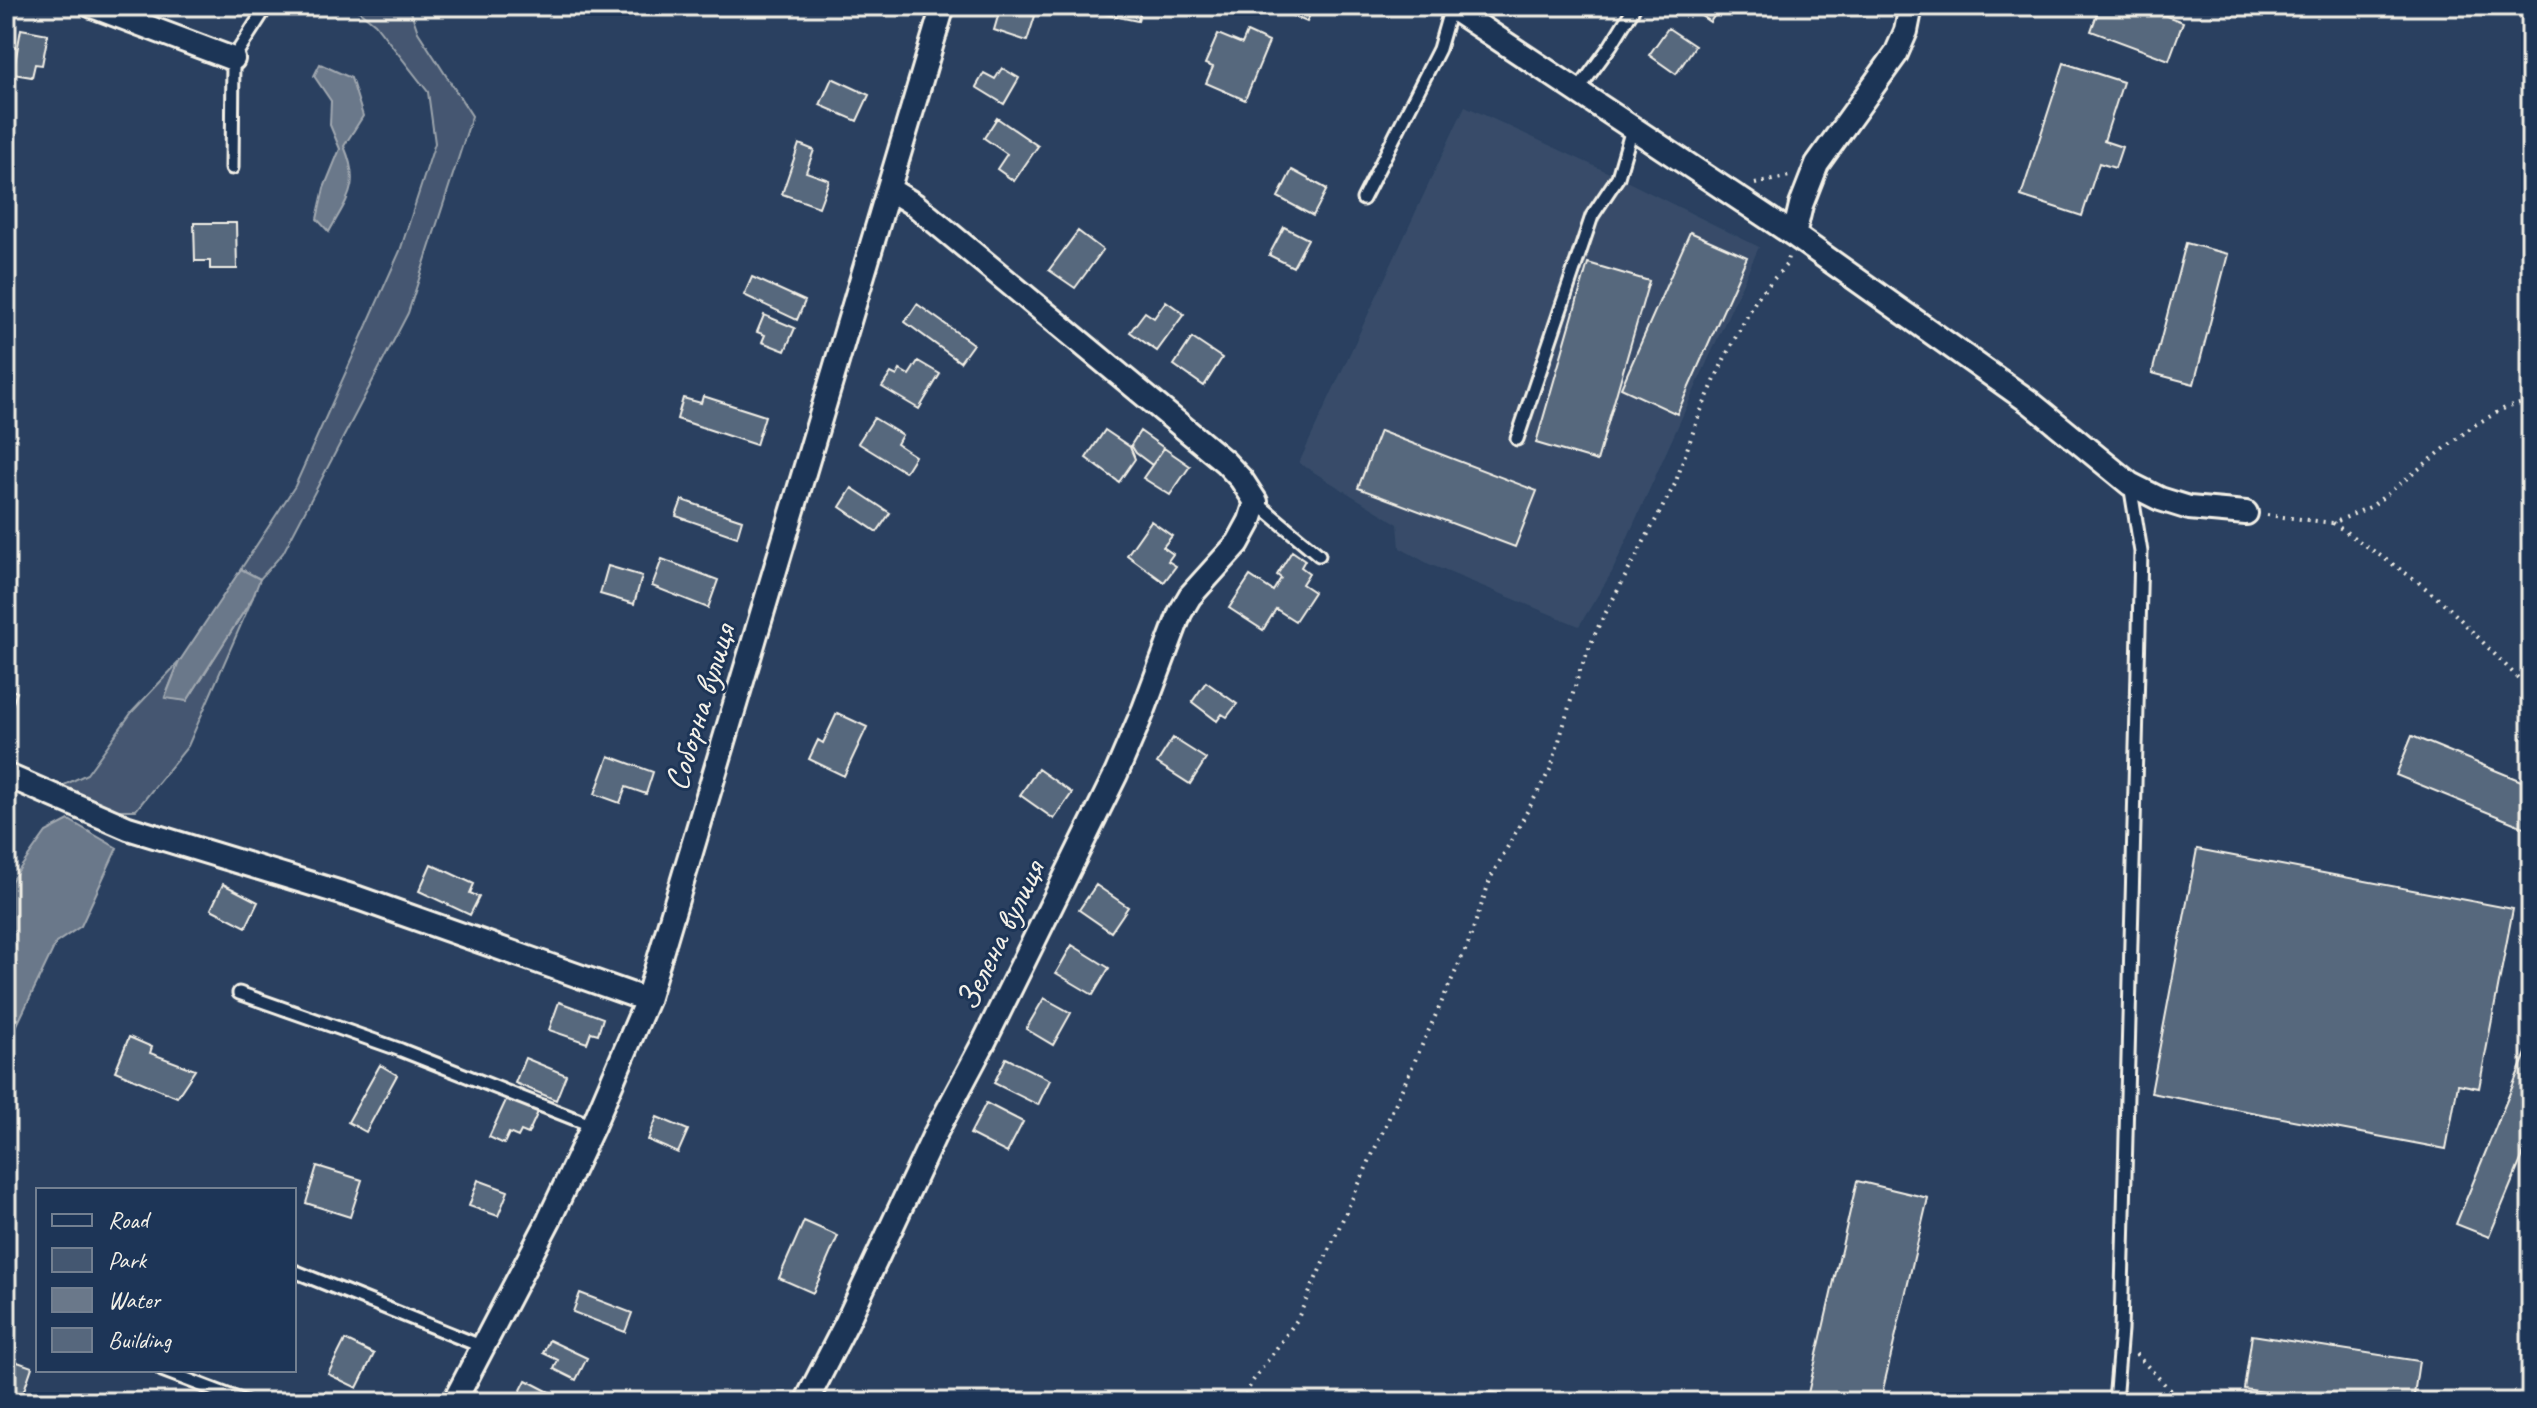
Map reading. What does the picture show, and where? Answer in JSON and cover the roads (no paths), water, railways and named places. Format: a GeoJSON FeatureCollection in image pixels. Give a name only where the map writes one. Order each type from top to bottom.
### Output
{"type":"FeatureCollection","features":[{"type":"Feature","properties":{"kind":"street"},"geometry":{"type":"LineString","coordinates":[[92,6],[233,59]]}},
{"type":"Feature","properties":{"kind":"street","name":"Соборна вулиця"},"geometry":{"type":"LineString","coordinates":[[454,1402],[549,1220],[647,1000],[943,6]]}},
{"type":"Feature","properties":{"kind":"street"},"geometry":{"type":"LineString","coordinates":[[1794,235],[1801,205],[1817,164],[1896,54],[1906,31],[1911,6]]}},
{"type":"Feature","properties":{"kind":"street"},"geometry":{"type":"LineString","coordinates":[[1450,7],[1794,235],[2031,403],[2130,484],[2160,499],[2189,508],[2246,513]]}},
{"type":"Feature","properties":{"kind":"street"},"geometry":{"type":"LineString","coordinates":[[889,189],[915,205],[1225,462],[1256,502]]}},
{"type":"Feature","properties":{"kind":"street","name":"Зелена вулиця"},"geometry":{"type":"LineString","coordinates":[[806,1402],[935,1134],[983,1044],[1116,774],[1180,613],[1190,596],[1238,543],[1256,502]]}},
{"type":"Feature","properties":{"kind":"street"},"geometry":{"type":"LineString","coordinates":[[6,775],[128,828],[358,898],[647,1000]]}},
{"type":"Feature","properties":{"kind":"lane"},"geometry":{"type":"LineString","coordinates":[[232,168],[233,59],[267,6]]}},
{"type":"Feature","properties":{"kind":"lane"},"geometry":{"type":"LineString","coordinates":[[1576,93],[1635,6]]}},
{"type":"Feature","properties":{"kind":"lane"},"geometry":{"type":"LineString","coordinates":[[1363,199],[1439,49],[1450,7]]}},
{"type":"Feature","properties":{"kind":"lane"},"geometry":{"type":"LineString","coordinates":[[1517,439],[1592,216],[1618,177],[1632,129]]}},
{"type":"Feature","properties":{"kind":"lane"},"geometry":{"type":"LineString","coordinates":[[2115,1402],[2121,1330],[2141,552],[2130,484]]}},
{"type":"Feature","properties":{"kind":"lane"},"geometry":{"type":"LineString","coordinates":[[1256,502],[1319,555]]}},
{"type":"Feature","properties":{"kind":"lane"},"geometry":{"type":"LineString","coordinates":[[239,993],[401,1050],[593,1126]]}},
{"type":"Feature","properties":{"kind":"lane"},"geometry":{"type":"LineString","coordinates":[[296,1272],[483,1347]]}},
{"type":"Feature","properties":{"kind":"lane"},"geometry":{"type":"LineString","coordinates":[[167,1372],[246,1402]]}},
{"type":"Feature","properties":{"kind":"water"},"geometry":{"type":"Polygon","coordinates":[[[320,64],[351,78],[363,116],[344,146],[352,182],[347,200],[329,232],[317,219],[324,188],[340,149],[330,125],[331,101],[314,76],[320,64]]]}},
{"type":"Feature","properties":{"kind":"water"},"geometry":{"type":"Polygon","coordinates":[[[241,569],[260,579],[253,597],[187,701],[165,698],[179,662],[241,569]]]}},
{"type":"Feature","properties":{"kind":"water"},"geometry":{"type":"Polygon","coordinates":[[[69,820],[117,848],[81,926],[56,943],[6,1048],[6,888],[46,832],[69,820]]]}}]}
